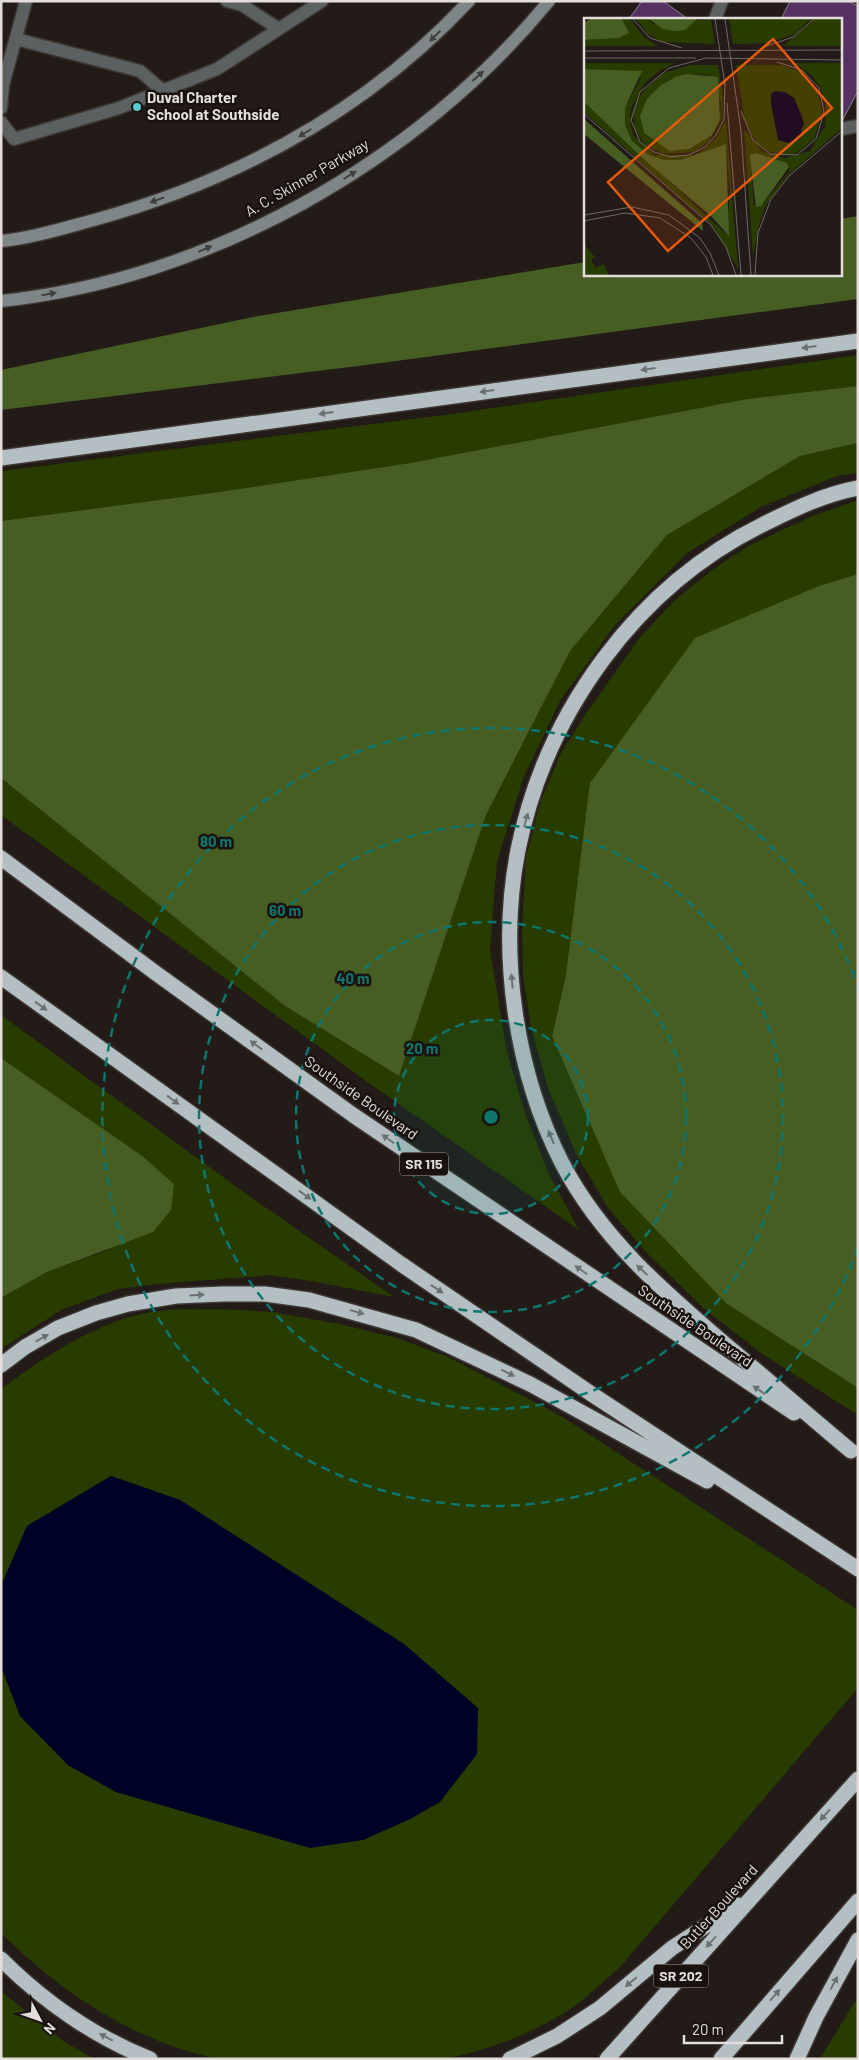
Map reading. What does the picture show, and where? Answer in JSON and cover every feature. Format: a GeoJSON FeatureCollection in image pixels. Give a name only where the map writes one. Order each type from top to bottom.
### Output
{"type":"FeatureCollection","features":[{"type":"Feature","properties":{"kind":"highway"},"geometry":{"type":"LineString","coordinates":[[1,458],[858,341]]}},
{"type":"Feature","properties":{"kind":"highway"},"geometry":{"type":"LineString","coordinates":[[854,1454],[680,1305],[630,1258],[590,1212],[562,1163],[541,1115],[524,1064],[515,1015],[511,965],[511,912],[518,851],[532,796],[552,748],[574,705],[611,646],[652,601],[693,566],[736,537],[803,506],[838,492],[858,488]]}},
{"type":"Feature","properties":{"kind":"highway","name":"Southside Boulevard"},"geometry":{"type":"LineString","coordinates":[[1,858],[157,974],[353,1115],[854,1454]]}},
{"type":"Feature","properties":{"kind":"highway"},"geometry":{"type":"LineString","coordinates":[[1,977],[401,1264],[585,1389],[858,1569]]}},
{"type":"Feature","properties":{"kind":"highway"},"geometry":{"type":"LineString","coordinates":[[1,1365],[25,1347],[58,1328],[96,1313],[128,1304],[176,1296],[222,1294],[265,1294],[309,1300],[416,1330],[472,1355],[530,1384],[798,1531]]}},
{"type":"Feature","properties":{"kind":"highway","name":"Butler Boulevard"},"geometry":{"type":"LineString","coordinates":[[607,2059],[858,1778]]}},
{"type":"Feature","properties":{"kind":"highway"},"geometry":{"type":"LineString","coordinates":[[510,2059],[557,2036],[600,2008],[672,1948],[756,1893]]}},
{"type":"Feature","properties":{"kind":"highway"},"geometry":{"type":"LineString","coordinates":[[720,2059],[858,1900]]}},
{"type":"Feature","properties":{"kind":"highway"},"geometry":{"type":"LineString","coordinates":[[797,2059],[816,2017],[858,1940]]}},
{"type":"Feature","properties":{"kind":"highway"},"geometry":{"type":"LineString","coordinates":[[1,1959],[21,1979],[56,2006],[96,2032],[150,2059]]}},
{"type":"Feature","properties":{"kind":"main road"},"geometry":{"type":"LineString","coordinates":[[1,241],[58,229],[127,210],[226,174],[284,146],[332,116],[379,83],[424,47],[469,1]]}},
{"type":"Feature","properties":{"kind":"main road","name":"A. C. Skinner Parkway"},"geometry":{"type":"LineString","coordinates":[[1,301],[75,289],[134,274],[189,256],[298,206],[365,166],[446,106],[492,64],[550,1]]}},
{"type":"Feature","properties":{"kind":"lane"},"geometry":{"type":"LineString","coordinates":[[1,108],[3,86],[26,1]]}},
{"type":"Feature","properties":{"kind":"lane"},"geometry":{"type":"LineString","coordinates":[[227,1],[242,5],[279,29]]}},
{"type":"Feature","properties":{"kind":"lane"},"geometry":{"type":"LineString","coordinates":[[1,122],[14,138],[119,108],[217,69],[322,1]]}},
{"type":"Feature","properties":{"kind":"lane"},"geometry":{"type":"LineString","coordinates":[[715,18],[722,1]]}},
{"type":"Feature","properties":{"kind":"lane"},"geometry":{"type":"LineString","coordinates":[[16,39],[140,71],[163,90]]}},
{"type":"Feature","properties":{"kind":"lane"},"geometry":{"type":"LineString","coordinates":[[842,129],[858,126]]}},
{"type":"Feature","properties":{"kind":"green space"},"geometry":{"type":"Polygon","coordinates":[[[858,216],[858,299],[366,365],[1,410],[1,370],[253,317],[584,262],[584,275],[842,275],[842,219],[858,216]]]}},
{"type":"Feature","properties":{"kind":"green space"},"geometry":{"type":"Polygon","coordinates":[[[858,355],[858,386],[747,399],[410,463],[219,492],[1,521],[1,471],[445,415],[858,355]]]}},
{"type":"Feature","properties":{"kind":"green space"},"geometry":{"type":"Polygon","coordinates":[[[858,386],[858,443],[800,456],[667,535],[570,651],[486,815],[399,1076],[285,1006],[1,778],[1,521],[219,492],[410,463],[747,399],[858,386]]]}},
{"type":"Feature","properties":{"kind":"green space"},"geometry":{"type":"Polygon","coordinates":[[[858,443],[858,473],[837,476],[761,507],[687,553],[615,625],[560,701],[523,779],[497,862],[490,950],[507,1052],[525,1113],[548,1172],[579,1230],[373,1086],[1,815],[1,778],[285,1006],[399,1076],[486,815],[570,651],[667,535],[800,456],[858,443]]]}},
{"type":"Feature","properties":{"kind":"green space"},"geometry":{"type":"Polygon","coordinates":[[[858,500],[858,574],[819,586],[566,975],[552,1036],[727,1304],[858,1388],[858,1415],[761,1353],[703,1308],[647,1253],[608,1208],[576,1154],[548,1088],[531,1027],[523,975],[522,927],[526,857],[541,800],[561,753],[587,712],[641,636],[675,600],[712,570],[748,546],[810,517],[858,500]]]}},
{"type":"Feature","properties":{"kind":"green space"},"geometry":{"type":"Polygon","coordinates":[[[858,574],[858,1388],[727,1304],[620,1192],[552,1036],[566,975],[590,783],[695,638],[819,586],[858,574]]]}},
{"type":"Feature","properties":{"kind":"green space"},"geometry":{"type":"Polygon","coordinates":[[[1,1015],[245,1193],[394,1297],[270,1275],[118,1289],[61,1310],[1,1349],[1,1298],[47,1272],[111,1249],[141,1155],[1,1058],[1,1015]]]}},
{"type":"Feature","properties":{"kind":"green space"},"geometry":{"type":"Polygon","coordinates":[[[1,1058],[141,1155],[174,1184],[171,1210],[153,1232],[47,1272],[1,1298],[1,1058]]]}},
{"type":"Feature","properties":{"kind":"green space"},"geometry":{"type":"Polygon","coordinates":[[[217,1309],[273,1312],[339,1324],[397,1338],[448,1357],[561,1416],[858,1610],[858,1688],[621,1966],[580,2002],[516,2038],[445,2059],[218,2059],[187,2051],[157,2040],[100,2012],[48,1975],[1,1933],[1,1666],[20,1716],[68,1765],[116,1792],[201,1815],[363,1840],[410,1819],[440,1802],[246,1543],[180,1500],[111,1476],[27,1526],[1,1586],[1,1389],[54,1353],[92,1331],[112,1323],[132,1316],[160,1311],[217,1309]]]}},
{"type":"Feature","properties":{"kind":"green space"},"geometry":{"type":"Polygon","coordinates":[[[1,1991],[63,2041],[94,2059],[1,2059],[1,1991]]]}},
{"type":"Feature","properties":{"kind":"green space"},"geometry":{"type":"Polygon","coordinates":[[[858,1999],[858,2059],[820,2059],[854,2003],[858,1999]]]}},
{"type":"Feature","properties":{"kind":"water"},"geometry":{"type":"Polygon","coordinates":[[[111,1476],[180,1500],[404,1644],[478,1708],[477,1754],[440,1802],[410,1819],[363,1840],[310,1848],[116,1792],[68,1765],[20,1716],[1,1666],[1,1586],[27,1526],[111,1476]]]}},
{"type":"Feature","properties":{"kind":"building"},"geometry":{"type":"Polygon","coordinates":[[[642,1],[663,1],[687,18],[630,18],[642,1]]]}},
{"type":"Feature","properties":{"kind":"building"},"geometry":{"type":"Polygon","coordinates":[[[790,1],[848,1],[858,6],[858,91],[842,121],[842,18],[782,18],[790,1]]]}},
{"type":"Feature","properties":{"kind":"place","name":"Duval Charter School at Southside"},"geometry":{"type":"Point","coordinates":[137,107]}}]}
